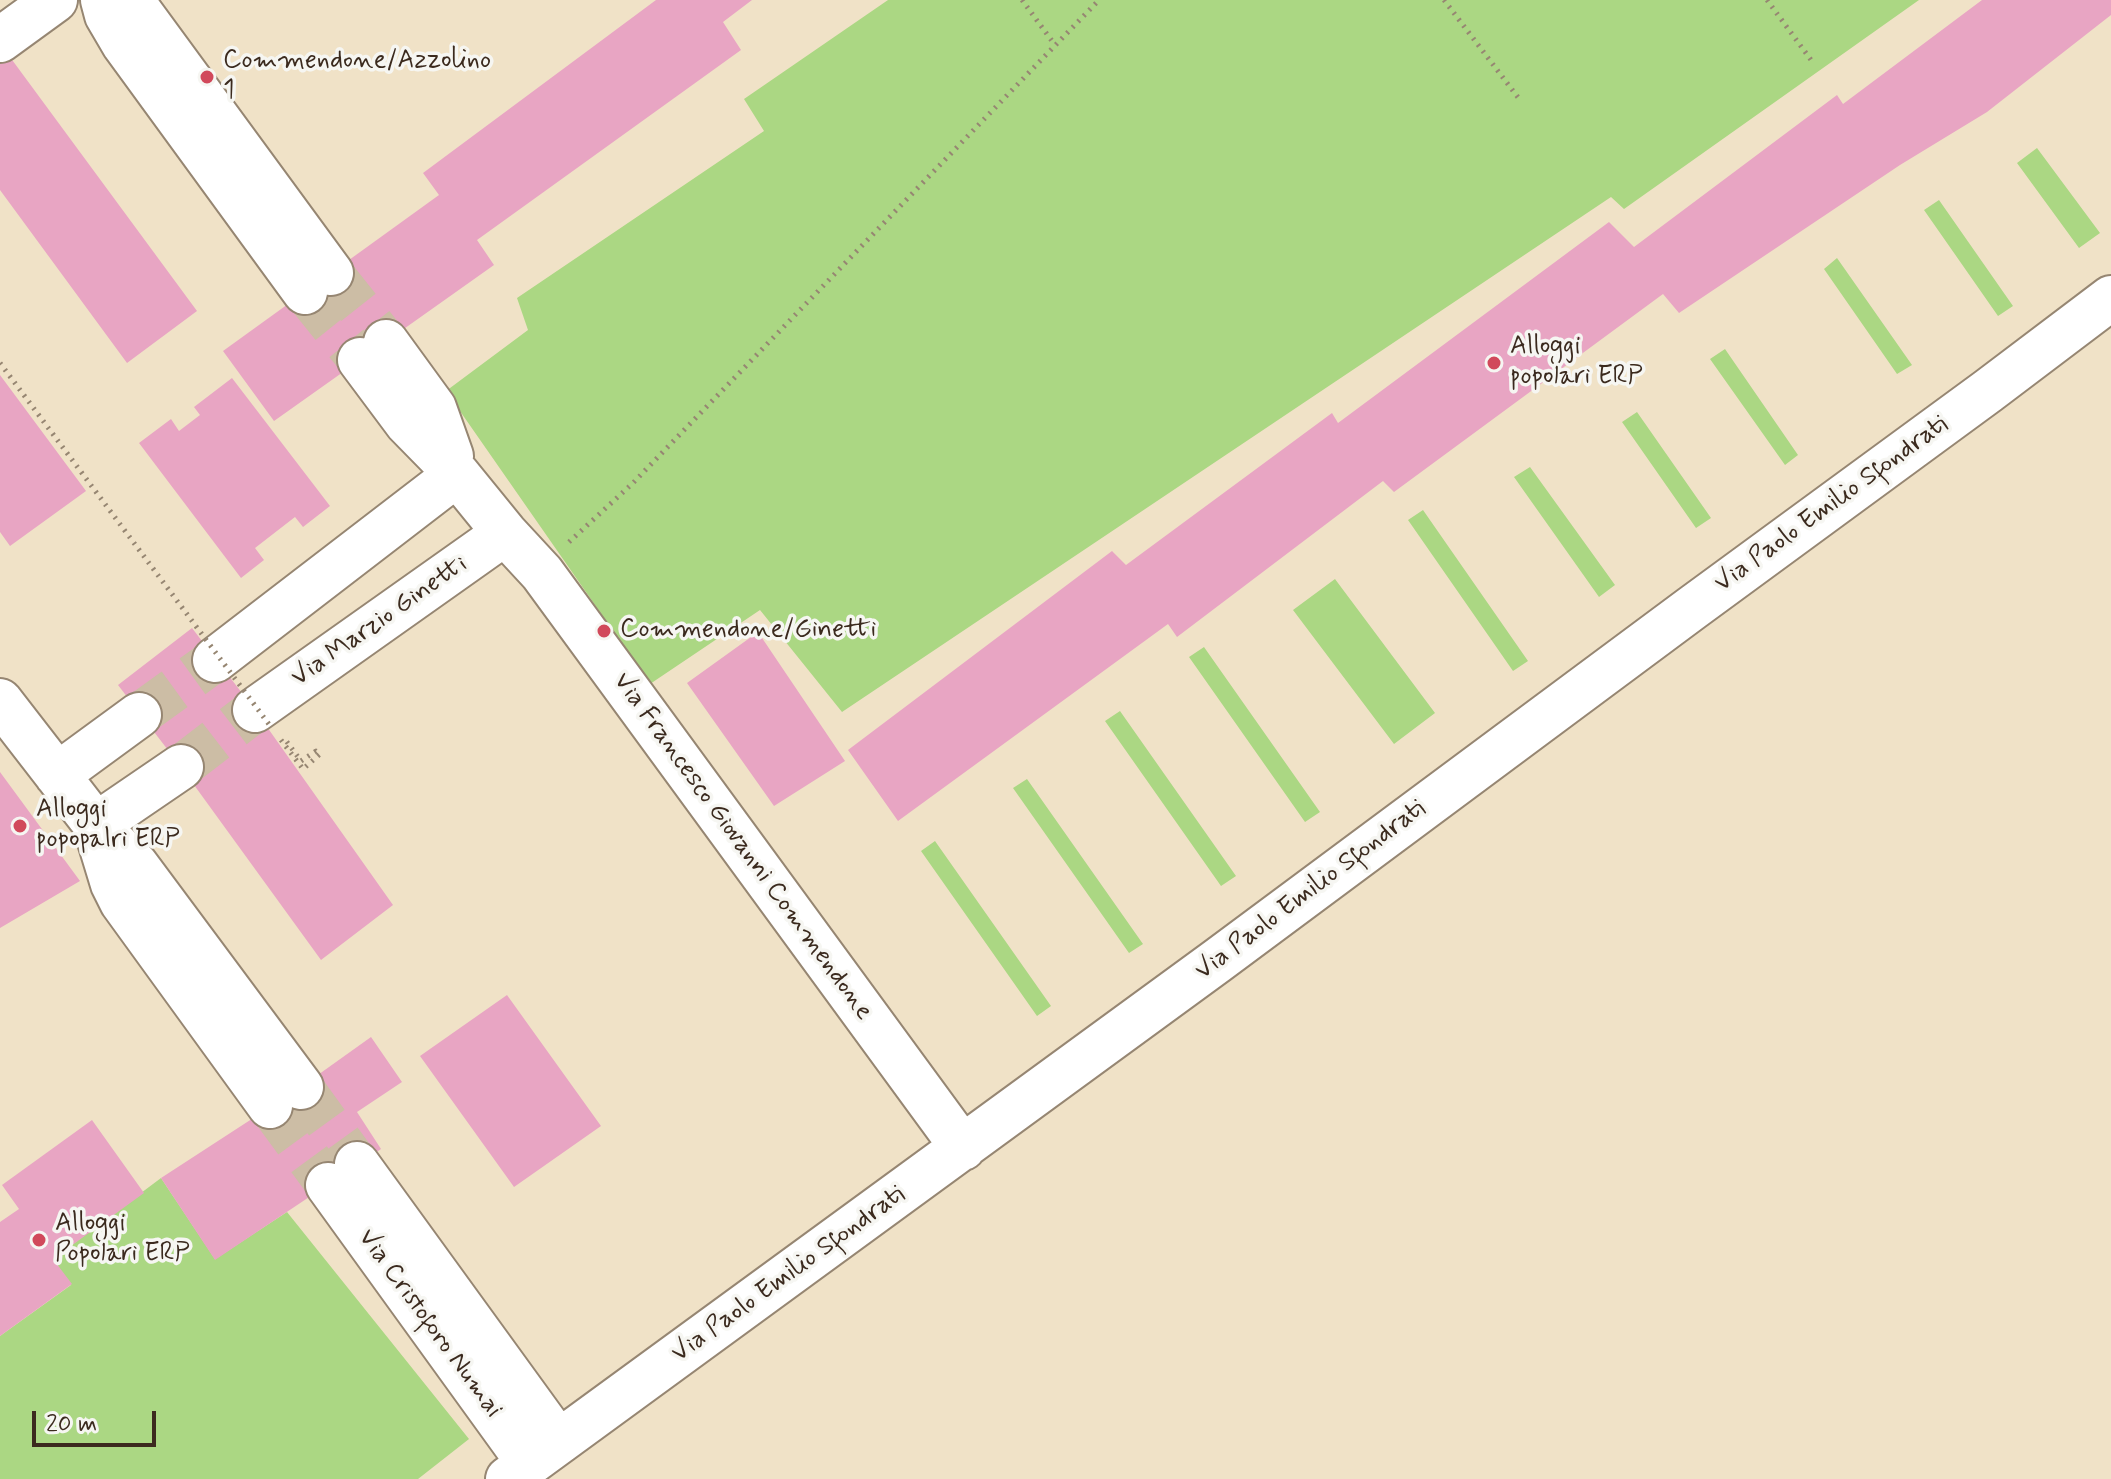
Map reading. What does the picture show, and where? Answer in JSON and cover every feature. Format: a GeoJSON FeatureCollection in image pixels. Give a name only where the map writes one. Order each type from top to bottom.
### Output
{"type":"FeatureCollection","features":[{"type":"Feature","properties":{"kind":"street"},"geometry":{"type":"LineString","coordinates":[[0,40],[55,0]]}},
{"type":"Feature","properties":{"kind":"street"},"geometry":{"type":"LineString","coordinates":[[103,0],[107,15],[124,44],[318,283],[131,0]]}},
{"type":"Feature","properties":{"kind":"street","name":"Via Paolo Emilio Sfondrati"},"geometry":{"type":"LineString","coordinates":[[532,1461],[963,1148],[2111,298]]}},
{"type":"Feature","properties":{"kind":"street","name":"Via Francesco Giovanni Commendone"},"geometry":{"type":"LineString","coordinates":[[373,351],[407,423],[457,474],[542,573],[963,1148]]}},
{"type":"Feature","properties":{"kind":"street"},"geometry":{"type":"LineString","coordinates":[[215,660],[457,474]]}},
{"type":"Feature","properties":{"kind":"street","name":"Via Marzio Ginetti"},"geometry":{"type":"LineString","coordinates":[[263,718],[505,533]]}},
{"type":"Feature","properties":{"kind":"street"},"geometry":{"type":"LineString","coordinates":[[0,701],[96,825],[136,865],[285,1096]]}},
{"type":"Feature","properties":{"kind":"street"},"geometry":{"type":"LineString","coordinates":[[57,775],[139,715]]}},
{"type":"Feature","properties":{"kind":"street"},"geometry":{"type":"LineString","coordinates":[[96,825],[181,767]]}},
{"type":"Feature","properties":{"kind":"street","name":"Via Cristoforo Numai"},"geometry":{"type":"LineString","coordinates":[[343,1175],[532,1461]]}},
{"type":"Feature","properties":{"kind":"path"},"geometry":{"type":"LineString","coordinates":[[1022,0],[1055,45]]}},
{"type":"Feature","properties":{"kind":"path"},"geometry":{"type":"LineString","coordinates":[[542,573],[577,533],[633,483],[1099,0]]}},
{"type":"Feature","properties":{"kind":"path"},"geometry":{"type":"LineString","coordinates":[[1444,0],[1520,100]]}},
{"type":"Feature","properties":{"kind":"path"},"geometry":{"type":"LineString","coordinates":[[1767,0],[1814,64]]}},
{"type":"Feature","properties":{"kind":"path"},"geometry":{"type":"LineString","coordinates":[[0,363],[263,718]]}},
{"type":"Feature","properties":{"kind":"green space"},"geometry":{"type":"Polygon","coordinates":[[[888,0],[1919,0],[1624,209],[1611,197],[842,712],[760,610],[650,684],[446,391],[528,330],[517,298],[764,131],[744,99],[888,0]]]}},
{"type":"Feature","properties":{"kind":"green space"},"geometry":{"type":"Polygon","coordinates":[[[2037,148],[2100,233],[2079,248],[2017,163],[2037,148]]]}},
{"type":"Feature","properties":{"kind":"green space"},"geometry":{"type":"Polygon","coordinates":[[[1939,200],[2013,306],[1998,316],[1924,210],[1939,200]]]}},
{"type":"Feature","properties":{"kind":"green space"},"geometry":{"type":"Polygon","coordinates":[[[1837,258],[1912,365],[1897,374],[1824,269],[1837,258]]]}},
{"type":"Feature","properties":{"kind":"green space"},"geometry":{"type":"Polygon","coordinates":[[[1725,349],[1798,455],[1785,465],[1710,359],[1725,349]]]}},
{"type":"Feature","properties":{"kind":"green space"},"geometry":{"type":"Polygon","coordinates":[[[1637,412],[1711,518],[1696,528],[1622,422],[1637,412]]]}},
{"type":"Feature","properties":{"kind":"green space"},"geometry":{"type":"Polygon","coordinates":[[[1530,467],[1615,585],[1599,597],[1514,477],[1530,467]]]}},
{"type":"Feature","properties":{"kind":"green space"},"geometry":{"type":"Polygon","coordinates":[[[1423,510],[1528,661],[1513,671],[1408,520],[1423,510]]]}},
{"type":"Feature","properties":{"kind":"green space"},"geometry":{"type":"Polygon","coordinates":[[[1335,579],[1435,713],[1394,744],[1293,610],[1335,579]]]}},
{"type":"Feature","properties":{"kind":"green space"},"geometry":{"type":"Polygon","coordinates":[[[1204,647],[1320,812],[1305,822],[1189,657],[1204,647]]]}},
{"type":"Feature","properties":{"kind":"green space"},"geometry":{"type":"Polygon","coordinates":[[[1120,711],[1236,876],[1221,886],[1105,721],[1120,711]]]}},
{"type":"Feature","properties":{"kind":"green space"},"geometry":{"type":"Polygon","coordinates":[[[1027,779],[1143,944],[1129,953],[1013,788],[1027,779]]]}},
{"type":"Feature","properties":{"kind":"green space"},"geometry":{"type":"Polygon","coordinates":[[[935,841],[1051,1006],[1037,1016],[921,851],[935,841]]]}},
{"type":"Feature","properties":{"kind":"green space"},"geometry":{"type":"Polygon","coordinates":[[[161,1178],[215,1259],[287,1212],[469,1439],[418,1479],[0,1479],[0,1336],[71,1285],[53,1259],[161,1178]]]}},
{"type":"Feature","properties":{"kind":"building"},"geometry":{"type":"Polygon","coordinates":[[[656,0],[752,0],[723,22],[741,50],[477,240],[494,265],[274,421],[223,351],[439,195],[423,173],[656,0]]]}},
{"type":"Feature","properties":{"kind":"building","name":"Alloggi popolari ERP"},"geometry":{"type":"Polygon","coordinates":[[[1982,0],[2111,0],[2111,15],[1987,112],[1900,165],[1679,313],[1663,294],[1394,492],[1383,481],[1177,637],[1168,624],[898,821],[848,750],[1112,551],[1126,565],[1332,413],[1338,423],[1609,222],[1634,247],[1837,95],[1843,104],[1982,0]]]}},
{"type":"Feature","properties":{"kind":"building"},"geometry":{"type":"Polygon","coordinates":[[[7,53],[197,311],[127,363],[0,190],[0,58],[7,53]]]}},
{"type":"Feature","properties":{"kind":"building"},"geometry":{"type":"Polygon","coordinates":[[[0,375],[86,491],[10,546],[0,532],[0,375]]]}},
{"type":"Feature","properties":{"kind":"building"},"geometry":{"type":"Polygon","coordinates":[[[232,378],[330,506],[303,527],[295,517],[255,548],[264,560],[241,578],[139,443],[171,419],[179,431],[200,415],[194,407],[232,378]]]}},
{"type":"Feature","properties":{"kind":"building"},"geometry":{"type":"Polygon","coordinates":[[[192,628],[255,710],[393,905],[321,960],[118,685],[192,628]]]}},
{"type":"Feature","properties":{"kind":"building"},"geometry":{"type":"Polygon","coordinates":[[[758,632],[845,761],[774,806],[687,683],[758,632]]]}},
{"type":"Feature","properties":{"kind":"building","name":"Alloggi popopalri ERP"},"geometry":{"type":"Polygon","coordinates":[[[0,772],[80,881],[0,928],[0,772]]]}},
{"type":"Feature","properties":{"kind":"building"},"geometry":{"type":"Polygon","coordinates":[[[507,995],[601,1126],[514,1187],[420,1056],[507,995]]]}},
{"type":"Feature","properties":{"kind":"building","name":"Alloggi popolari ERP"},"geometry":{"type":"Polygon","coordinates":[[[371,1037],[402,1082],[357,1112],[381,1149],[215,1260],[161,1178],[301,1087],[371,1037]]]}},
{"type":"Feature","properties":{"kind":"building","name":"Alloggi Popolari ERP"},"geometry":{"type":"Polygon","coordinates":[[[92,1120],[144,1193],[53,1259],[72,1284],[0,1336],[0,1222],[19,1209],[2,1185],[92,1120]]]}},
{"type":"Feature","properties":{"kind":"tunnel"},"geometry":{"type":"LineString","coordinates":[[331,273],[386,342]]}},
{"type":"Feature","properties":{"kind":"tunnel"},"geometry":{"type":"LineString","coordinates":[[305,292],[360,360]]}},
{"type":"Feature","properties":{"kind":"tunnel"},"geometry":{"type":"LineString","coordinates":[[139,715],[215,660]]}},
{"type":"Feature","properties":{"kind":"tunnel"},"geometry":{"type":"LineString","coordinates":[[181,767],[255,710]]}},
{"type":"Feature","properties":{"kind":"tunnel"},"geometry":{"type":"LineString","coordinates":[[301,1087],[357,1164]]}},
{"type":"Feature","properties":{"kind":"tunnel"},"geometry":{"type":"LineString","coordinates":[[270,1106],[328,1185]]}},
{"type":"Feature","properties":{"kind":"place","name":"Commendone/Azzolino 1"},"geometry":{"type":"Point","coordinates":[207,77]}},
{"type":"Feature","properties":{"kind":"place","name":"Alloggi popolari ERP"},"geometry":{"type":"Point","coordinates":[1494,363]}},
{"type":"Feature","properties":{"kind":"place","name":"Commendone/Ginetti"},"geometry":{"type":"Point","coordinates":[604,631]}},
{"type":"Feature","properties":{"kind":"place","name":"Alloggi popopalri ERP"},"geometry":{"type":"Point","coordinates":[20,826]}},
{"type":"Feature","properties":{"kind":"place","name":"Alloggi Popolari ERP"},"geometry":{"type":"Point","coordinates":[39,1240]}}]}
